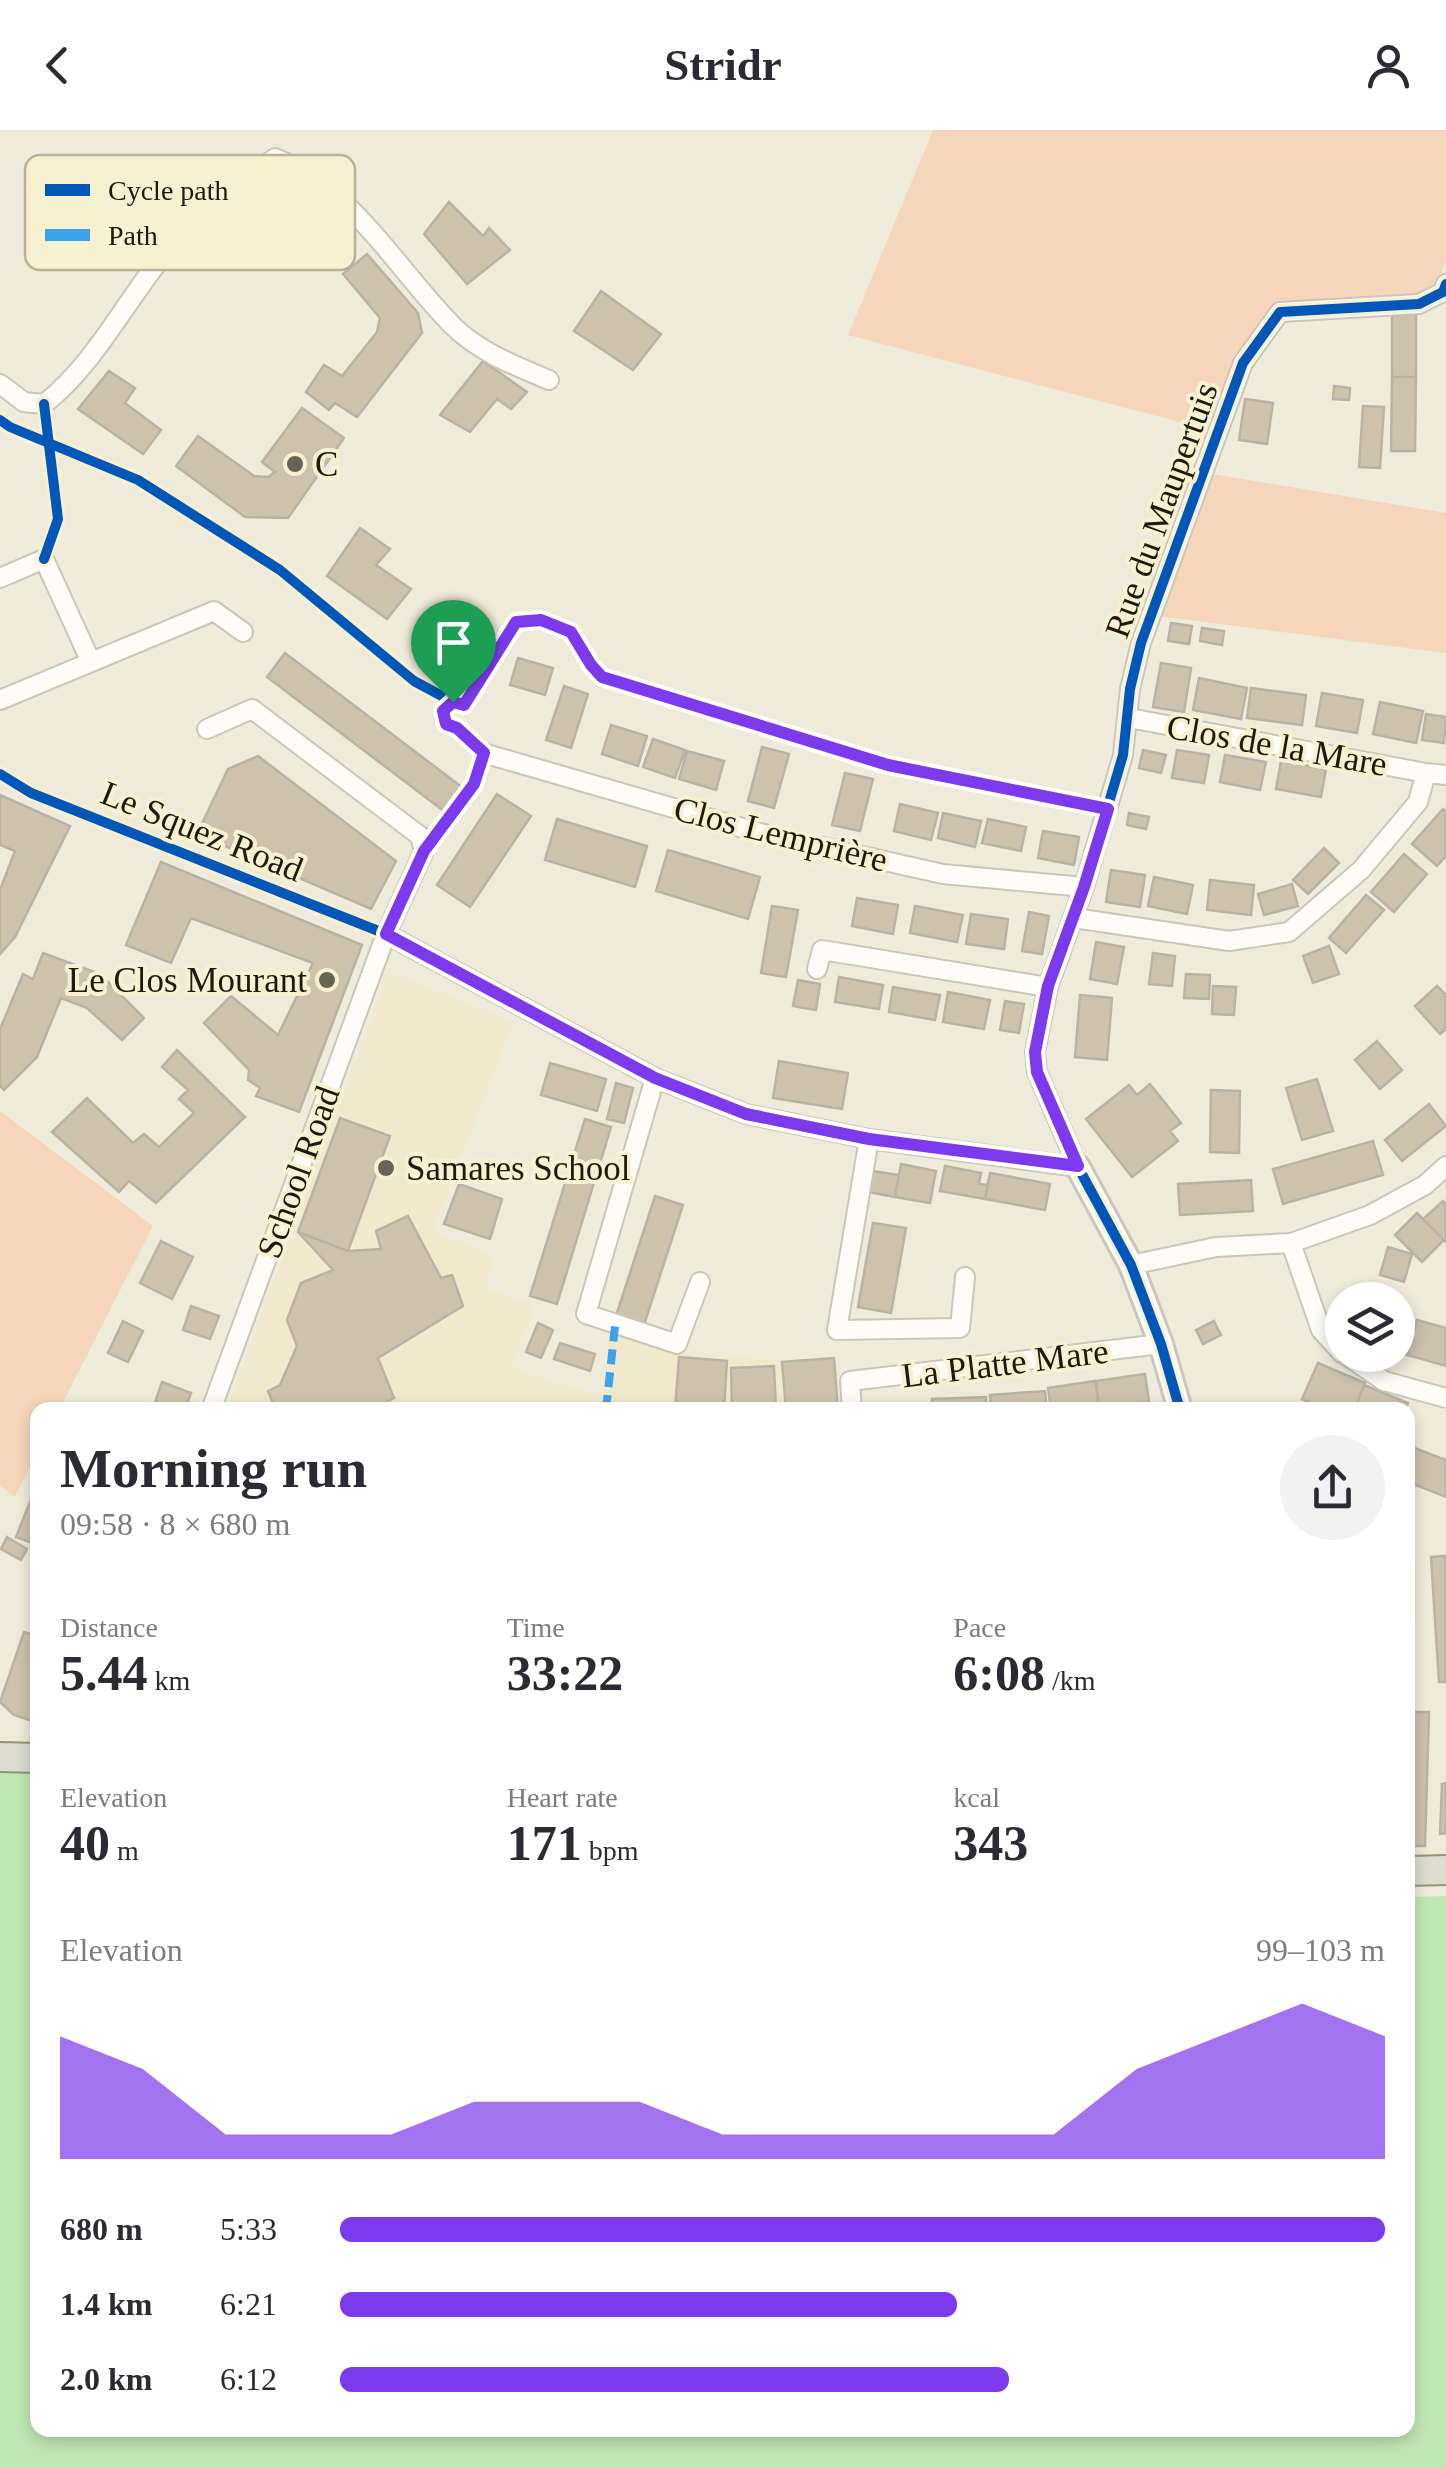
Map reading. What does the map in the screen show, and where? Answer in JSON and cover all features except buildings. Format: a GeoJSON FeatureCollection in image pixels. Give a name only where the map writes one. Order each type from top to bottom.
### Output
{"type":"FeatureCollection","features":[{"type":"Feature","properties":{"kind":"main road"},"geometry":{"type":"LineString","coordinates":[[0,1758],[30,1758]]}},
{"type":"Feature","properties":{"kind":"main road"},"geometry":{"type":"LineString","coordinates":[[1415,1870],[1446,1870]]}},
{"type":"Feature","properties":{"kind":"street"},"geometry":{"type":"LineString","coordinates":[[355,213],[456,329],[501,361],[549,380]]}},
{"type":"Feature","properties":{"kind":"street"},"geometry":{"type":"LineString","coordinates":[[0,384],[24,402],[44,404],[68,384],[152,270]]}},
{"type":"Feature","properties":{"kind":"street","name":"Rue du Maupertuis"},"geometry":{"type":"LineString","coordinates":[[1178,1402],[1131,1265],[1078,1166],[1037,1072],[1035,1052],[1048,986],[1074,918],[1123,755],[1130,689],[1141,643],[1243,363],[1280,312],[1419,304],[1444,292],[1446,284]]}},
{"type":"Feature","properties":{"kind":"street"},"geometry":{"type":"LineString","coordinates":[[0,578],[44,559],[91,662]]}},
{"type":"Feature","properties":{"kind":"street"},"geometry":{"type":"LineString","coordinates":[[0,700],[214,611],[244,632]]}},
{"type":"Feature","properties":{"kind":"street","name":"School Road"},"geometry":{"type":"LineString","coordinates":[[206,729],[252,709],[420,836],[424,851],[386,934],[215,1402]]}},
{"type":"Feature","properties":{"kind":"street","name":"Clos de la Mare"},"geometry":{"type":"LineString","coordinates":[[1128,718],[1446,775]]}},
{"type":"Feature","properties":{"kind":"street","name":"Clos Lemprière"},"geometry":{"type":"LineString","coordinates":[[484,753],[760,832],[942,874],[1084,887]]}},
{"type":"Feature","properties":{"kind":"street","name":"Clos de la Mare"},"geometry":{"type":"LineString","coordinates":[[1074,918],[1230,941],[1289,932],[1361,870],[1418,802],[1426,773]]}},
{"type":"Feature","properties":{"kind":"street"},"geometry":{"type":"LineString","coordinates":[[386,934],[655,1078],[746,1114],[869,1139],[1078,1166]]}},
{"type":"Feature","properties":{"kind":"street"},"geometry":{"type":"LineString","coordinates":[[817,970],[822,950],[1048,986]]}},
{"type":"Feature","properties":{"kind":"street"},"geometry":{"type":"LineString","coordinates":[[655,1078],[586,1314],[677,1344],[700,1282]]}},
{"type":"Feature","properties":{"kind":"street"},"geometry":{"type":"LineString","coordinates":[[869,1139],[837,1330],[960,1328],[965,1277]]}},
{"type":"Feature","properties":{"kind":"street"},"geometry":{"type":"LineString","coordinates":[[1131,1265],[1216,1248],[1291,1243],[1370,1215],[1424,1185],[1446,1166]]}},
{"type":"Feature","properties":{"kind":"street"},"geometry":{"type":"LineString","coordinates":[[1291,1243],[1325,1334]]}},
{"type":"Feature","properties":{"kind":"street","name":"La Platte Mare"},"geometry":{"type":"LineString","coordinates":[[851,1402],[850,1382],[1161,1344]]}},
{"type":"Feature","properties":{"kind":"street"},"geometry":{"type":"LineString","coordinates":[[1371,1372],[1384,1381],[1446,1398]]}},
{"type":"Feature","properties":{"kind":"shaded area"},"geometry":{"type":"Polygon","coordinates":[[[933,130],[1446,130],[1446,262],[1433,292],[1405,298],[1273,305],[1241,348],[1206,429],[848,335],[933,130]]]}},
{"type":"Feature","properties":{"kind":"shaded area"},"geometry":{"type":"Polygon","coordinates":[[[1213,474],[1446,513],[1446,653],[1150,615],[1213,474]]]}},
{"type":"Feature","properties":{"kind":"shaded area","name":"Samares School"},"geometry":{"type":"Polygon","coordinates":[[[388,972],[514,1021],[433,1231],[494,1256],[486,1288],[534,1305],[512,1368],[603,1397],[608,1330],[674,1353],[780,1360],[781,1402],[229,1402],[388,972]]]}},
{"type":"Feature","properties":{"kind":"shaded area"},"geometry":{"type":"Polygon","coordinates":[[[0,1111],[153,1226],[63,1402],[30,1402],[30,1467],[15,1497],[0,1486],[0,1111]]]}},
{"type":"Feature","properties":{"kind":"shaded area"},"geometry":{"type":"Polygon","coordinates":[[[0,1771],[30,1771],[30,2437],[1415,2437],[1415,1897],[1446,1896],[1446,2468],[0,2468],[0,1771]]]}},
{"type":"Feature","properties":{"kind":"marked path"},"geometry":{"type":"LineString","coordinates":[[607,1402],[615,1326]]}},
{"type":"Feature","properties":{"kind":"cycle path"},"geometry":{"type":"LineString","coordinates":[[1178,1402],[1131,1265],[1078,1167],[1037,1072],[1035,1052],[1048,987],[1084,887],[1123,755],[1130,689],[1141,643],[1243,363],[1280,312],[1419,304],[1443,292],[1446,284]]}},
{"type":"Feature","properties":{"kind":"cycle path"},"geometry":{"type":"LineString","coordinates":[[44,404],[58,519],[44,559]]}},
{"type":"Feature","properties":{"kind":"cycle path"},"geometry":{"type":"LineString","coordinates":[[0,420],[138,480],[280,570],[414,681],[453,702]]}},
{"type":"Feature","properties":{"kind":"cycle path"},"geometry":{"type":"LineString","coordinates":[[464,705],[516,622],[541,620],[571,632],[602,677],[888,765],[1108,809]]}},
{"type":"Feature","properties":{"kind":"cycle path"},"geometry":{"type":"LineString","coordinates":[[424,851],[474,784],[483,753],[457,728]]}},
{"type":"Feature","properties":{"kind":"cycle path","name":"Le Squez Road"},"geometry":{"type":"LineString","coordinates":[[0,774],[31,793],[386,934]]}},
{"type":"Feature","properties":{"kind":"place","name":"C"},"geometry":{"type":"Point","coordinates":[295,464]}},
{"type":"Feature","properties":{"kind":"place","name":"Le Clos Mourant"},"geometry":{"type":"Point","coordinates":[327,980]}},
{"type":"Feature","properties":{"kind":"place","name":"Samares School"},"geometry":{"type":"Point","coordinates":[386,1168]}},
{"type":"Feature","properties":{"kind":"route"},"geometry":{"type":"LineString","coordinates":[[541,620],[571,632],[602,677],[888,765],[1108,809],[1048,986],[1035,1052],[1037,1072],[1078,1166],[869,1139],[746,1114],[655,1078],[386,934],[424,851],[474,784],[484,753],[457,728],[446,724],[443,711],[453,702],[464,705],[516,622],[541,620]]}}]}
